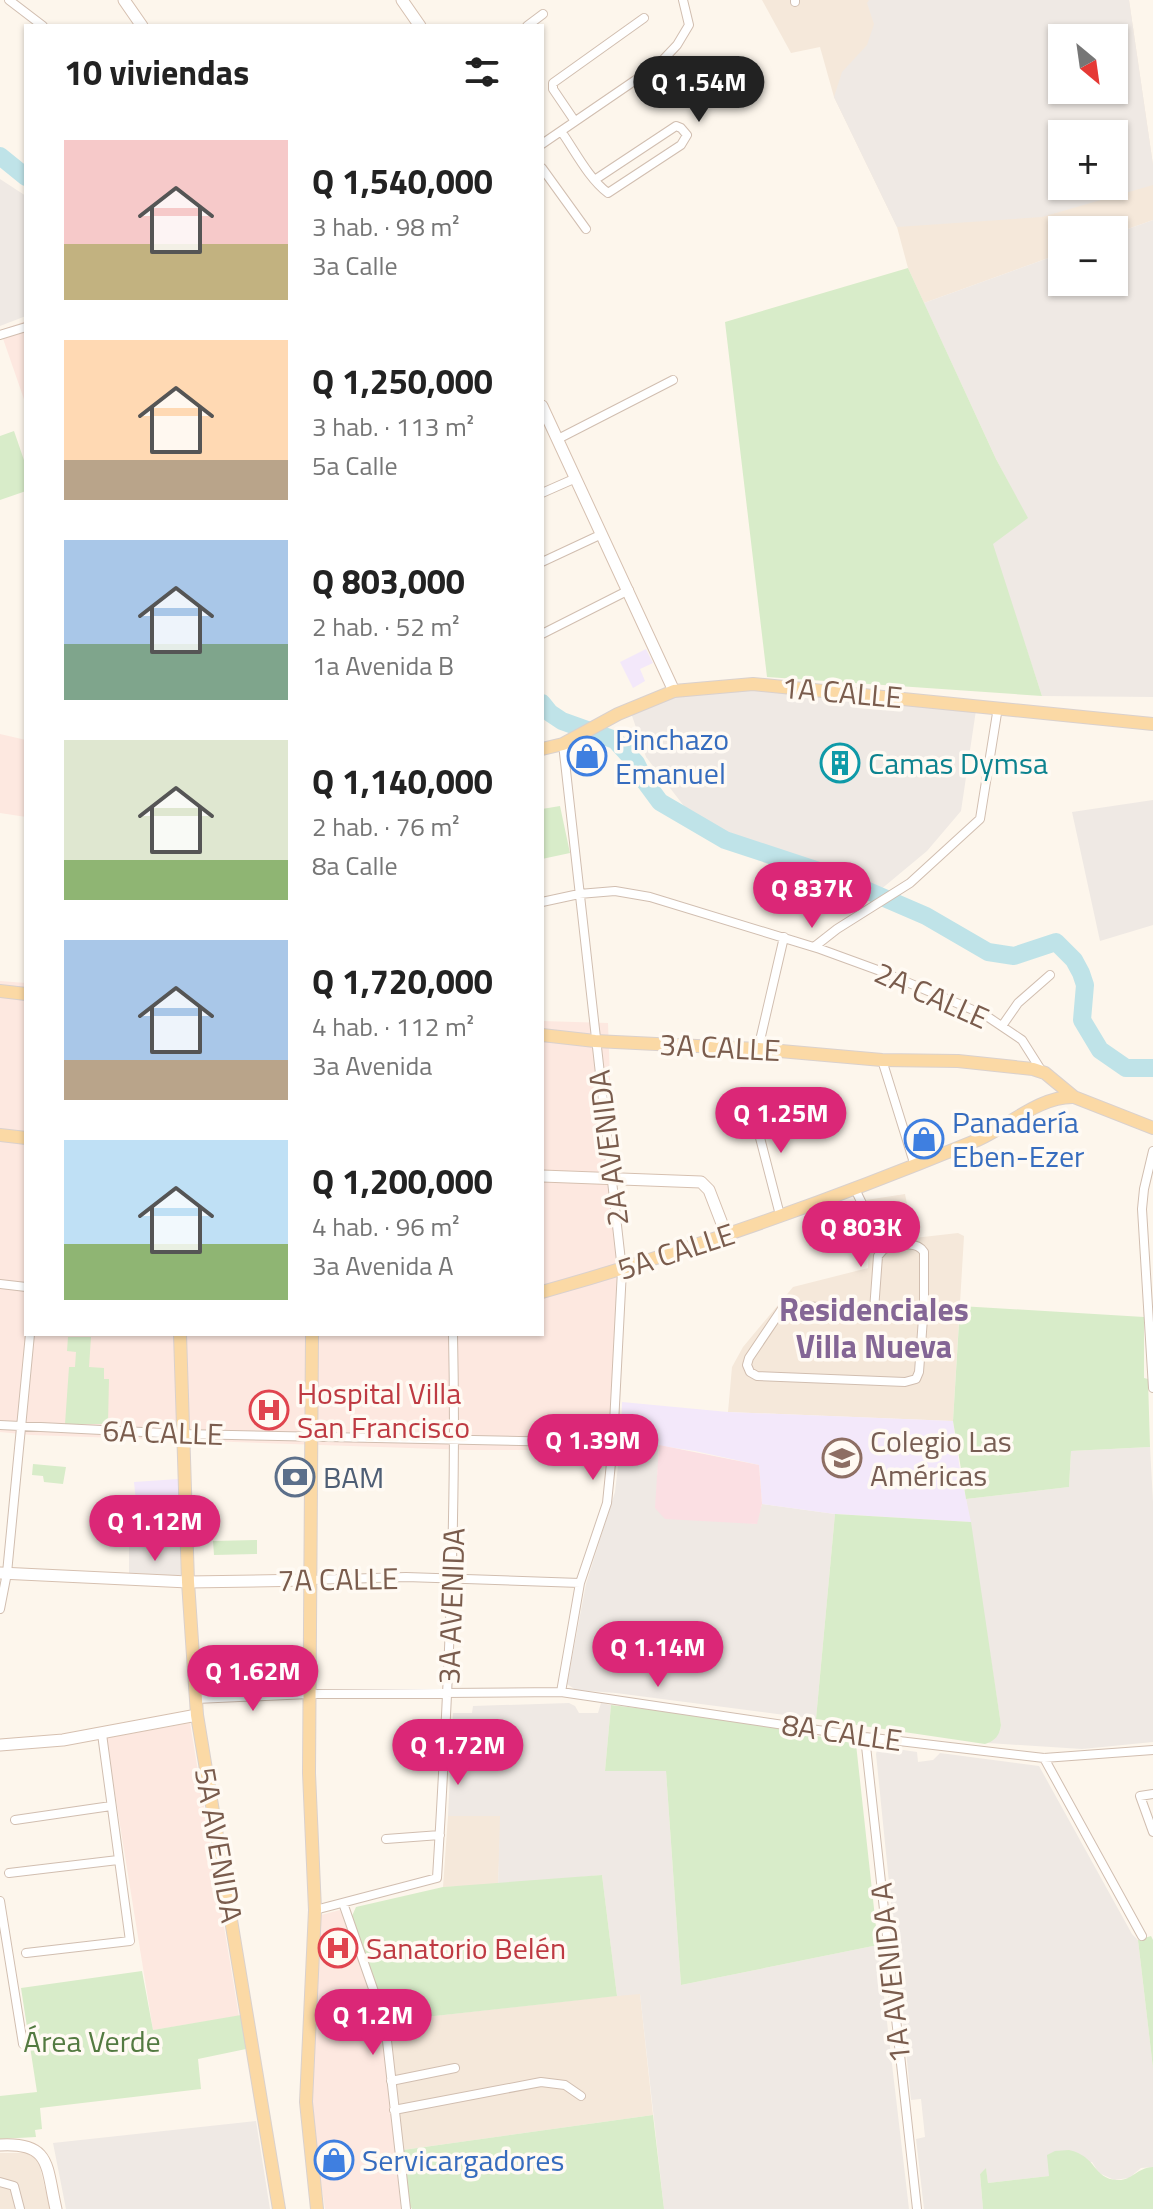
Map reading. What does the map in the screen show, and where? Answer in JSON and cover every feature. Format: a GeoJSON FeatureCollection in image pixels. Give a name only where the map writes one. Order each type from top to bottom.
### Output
{"type":"FeatureCollection","features":[{"type":"Feature","properties":{"kind":"main road"},"geometry":{"type":"LineString","coordinates":[[402,0],[419,24]]}},
{"type":"Feature","properties":{"kind":"main road"},"geometry":{"type":"LineString","coordinates":[[130,2],[141,24]]}},
{"type":"Feature","properties":{"kind":"main road"},"geometry":{"type":"LineString","coordinates":[[546,422],[558,439],[674,691]]}},
{"type":"Feature","properties":{"kind":"main road","name":"1A CALLE"},"geometry":{"type":"LineString","coordinates":[[544,749],[563,744],[618,714],[674,691],[753,684],[1153,724]]}},
{"type":"Feature","properties":{"kind":"main road"},"geometry":{"type":"LineString","coordinates":[[0,991],[24,994]]}},
{"type":"Feature","properties":{"kind":"main road","name":"3A CALLE"},"geometry":{"type":"LineString","coordinates":[[544,1035],[882,1060],[958,1061],[1041,1070]]}},
{"type":"Feature","properties":{"kind":"main road","name":"2A CALLE"},"geometry":{"type":"LineString","coordinates":[[1041,1070],[1074,1097],[1153,1128]]}},
{"type":"Feature","properties":{"kind":"main road"},"geometry":{"type":"LineString","coordinates":[[1051,1079],[1054,1086],[1052,1099]]}},
{"type":"Feature","properties":{"kind":"main road","name":"5A CALLE"},"geometry":{"type":"LineString","coordinates":[[544,1291],[622,1270],[855,1189],[992,1134],[1052,1099],[1074,1097]]}},
{"type":"Feature","properties":{"kind":"main road"},"geometry":{"type":"LineString","coordinates":[[0,1135],[24,1138]]}},
{"type":"Feature","properties":{"kind":"main road"},"geometry":{"type":"LineString","coordinates":[[544,1176],[701,1182],[709,1190],[726,1234]]}},
{"type":"Feature","properties":{"kind":"main road","name":"5A AVENIDA"},"geometry":{"type":"LineString","coordinates":[[180,1336],[188,1582],[197,1715],[248,2007],[279,2209]]}},
{"type":"Feature","properties":{"kind":"main road"},"geometry":{"type":"LineString","coordinates":[[312,1336],[309,1773],[315,1910],[306,2102],[317,2209]]}},
{"type":"Feature","properties":{"kind":"main road","name":"7A CALLE"},"geometry":{"type":"LineString","coordinates":[[4,1573],[188,1582],[309,1580]]}},
{"type":"Feature","properties":{"kind":"main road"},"geometry":{"type":"LineString","coordinates":[[0,1745],[102,1734],[197,1715]]}},
{"type":"Feature","properties":{"kind":"main road"},"geometry":{"type":"LineString","coordinates":[[0,2145],[30,2147],[45,2160],[56,2209]]}},
{"type":"Feature","properties":{"kind":"street"},"geometry":{"type":"LineString","coordinates":[[9,0],[40,24]]}},
{"type":"Feature","properties":{"kind":"street"},"geometry":{"type":"LineString","coordinates":[[544,140],[659,64],[677,45],[689,25],[683,0]]}},
{"type":"Feature","properties":{"kind":"street"},"geometry":{"type":"LineString","coordinates":[[530,24],[543,14]]}},
{"type":"Feature","properties":{"kind":"street"},"geometry":{"type":"LineString","coordinates":[[574,120],[553,89],[553,83],[644,18]]}},
{"type":"Feature","properties":{"kind":"street"},"geometry":{"type":"LineString","coordinates":[[561,131],[604,191],[608,193],[681,145],[687,135],[676,126],[596,179]]}},
{"type":"Feature","properties":{"kind":"street"},"geometry":{"type":"LineString","coordinates":[[544,171],[586,229]]}},
{"type":"Feature","properties":{"kind":"street"},"geometry":{"type":"LineString","coordinates":[[0,335],[24,328]]}},
{"type":"Feature","properties":{"kind":"street"},"geometry":{"type":"LineString","coordinates":[[558,439],[673,380]]}},
{"type":"Feature","properties":{"kind":"street"},"geometry":{"type":"LineString","coordinates":[[544,492],[576,478]]}},
{"type":"Feature","properties":{"kind":"street"},"geometry":{"type":"LineString","coordinates":[[544,561],[602,534]]}},
{"type":"Feature","properties":{"kind":"street"},"geometry":{"type":"LineString","coordinates":[[544,633],[629,590]]}},
{"type":"Feature","properties":{"kind":"street"},"geometry":{"type":"LineString","coordinates":[[814,947],[910,883],[980,819],[998,707]]}},
{"type":"Feature","properties":{"kind":"street","name":"2A AVENIDA"},"geometry":{"type":"LineString","coordinates":[[561,1692],[580,1583],[607,1503],[622,1270],[563,744]]}},
{"type":"Feature","properties":{"kind":"street","name":"2A CALLE"},"geometry":{"type":"LineString","coordinates":[[544,902],[615,891],[650,897],[814,947],[985,1015],[1022,1040],[1041,1070]]}},
{"type":"Feature","properties":{"kind":"street"},"geometry":{"type":"LineString","coordinates":[[758,1049],[784,937]]}},
{"type":"Feature","properties":{"kind":"street"},"geometry":{"type":"LineString","coordinates":[[1002,1026],[1018,1003],[1050,975]]}},
{"type":"Feature","properties":{"kind":"street"},"geometry":{"type":"LineString","coordinates":[[882,1060],[915,1166]]}},
{"type":"Feature","properties":{"kind":"street"},"geometry":{"type":"LineString","coordinates":[[751,1103],[780,1215]]}},
{"type":"Feature","properties":{"kind":"street"},"geometry":{"type":"LineString","coordinates":[[1153,1151],[1142,1209],[1151,1291],[1153,1388]]}},
{"type":"Feature","properties":{"kind":"street"},"geometry":{"type":"LineString","coordinates":[[855,1189],[884,1249]]}},
{"type":"Feature","properties":{"kind":"street"},"geometry":{"type":"LineString","coordinates":[[874,1310],[878,1256],[884,1249],[913,1244],[923,1249],[924,1303],[919,1372],[916,1379],[905,1382],[757,1376],[750,1372],[747,1365],[749,1358],[782,1309],[792,1304],[923,1314]]}},
{"type":"Feature","properties":{"kind":"street"},"geometry":{"type":"LineString","coordinates":[[0,1284],[24,1287]]}},
{"type":"Feature","properties":{"kind":"street"},"geometry":{"type":"LineString","coordinates":[[0,1609],[30,1336]]}},
{"type":"Feature","properties":{"kind":"street","name":"3A AVENIDA"},"geometry":{"type":"LineString","coordinates":[[343,1903],[437,1878],[453,1580],[453,1336]]}},
{"type":"Feature","properties":{"kind":"street","name":"6A CALLE"},"geometry":{"type":"LineString","coordinates":[[0,1425],[183,1434],[613,1443]]}},
{"type":"Feature","properties":{"kind":"street","name":"7A CALLE"},"geometry":{"type":"LineString","coordinates":[[309,1580],[406,1577],[580,1583]]}},
{"type":"Feature","properties":{"kind":"street","name":"8A CALLE"},"geometry":{"type":"LineString","coordinates":[[196,1699],[309,1694],[561,1692],[742,1716],[865,1737],[1044,1758],[1153,1750]]}},
{"type":"Feature","properties":{"kind":"street"},"geometry":{"type":"LineString","coordinates":[[26,1953],[130,1941],[102,1734]]}},
{"type":"Feature","properties":{"kind":"street","name":"1A AVENIDA A"},"geometry":{"type":"LineString","coordinates":[[865,1737],[917,2209]]}},
{"type":"Feature","properties":{"kind":"street"},"geometry":{"type":"LineString","coordinates":[[1044,1758],[1142,1936]]}},
{"type":"Feature","properties":{"kind":"street"},"geometry":{"type":"LineString","coordinates":[[1153,1794],[1140,1796],[1153,1832]]}},
{"type":"Feature","properties":{"kind":"street"},"geometry":{"type":"LineString","coordinates":[[15,1820],[111,1806]]}},
{"type":"Feature","properties":{"kind":"street"},"geometry":{"type":"LineString","coordinates":[[386,1839],[440,1835]]}},
{"type":"Feature","properties":{"kind":"street"},"geometry":{"type":"LineString","coordinates":[[9,1873],[118,1860]]}},
{"type":"Feature","properties":{"kind":"street"},"geometry":{"type":"LineString","coordinates":[[0,1901],[23,2044]]}},
{"type":"Feature","properties":{"kind":"street"},"geometry":{"type":"LineString","coordinates":[[315,1910],[343,1903],[385,2023],[406,2209]]}},
{"type":"Feature","properties":{"kind":"street"},"geometry":{"type":"LineString","coordinates":[[391,2081],[455,2068]]}},
{"type":"Feature","properties":{"kind":"street"},"geometry":{"type":"LineString","coordinates":[[394,2110],[541,2082],[565,2085],[581,2096]]}},
{"type":"Feature","properties":{"kind":"street"},"geometry":{"type":"LineString","coordinates":[[0,2182],[14,2186],[20,2209]]}},
{"type":"Feature","properties":{"kind":"shaded area"},"geometry":{"type":"Polygon","coordinates":[[[762,0],[1129,0],[1153,165],[1153,220],[1128,229],[1128,216],[1048,216],[1048,258],[924,303],[908,268],[897,227],[834,97],[820,47],[791,53],[762,0]]]}},
{"type":"Feature","properties":{"kind":"shaded area"},"geometry":{"type":"Polygon","coordinates":[[[869,0],[1129,0],[1153,165],[1153,185],[1128,192],[1128,120],[1048,120],[1048,200],[1101,200],[1042,217],[897,227],[834,97],[842,72],[867,45],[874,24],[867,3],[869,0]]]}},
{"type":"Feature","properties":{"kind":"shaded area"},"geometry":{"type":"Polygon","coordinates":[[[0,179],[24,195],[24,317],[0,326],[0,179]]]}},
{"type":"Feature","properties":{"kind":"shaded area"},"geometry":{"type":"Polygon","coordinates":[[[1153,220],[1153,697],[1042,696],[992,544],[1027,518],[996,459],[924,303],[1048,258],[1048,296],[1128,296],[1128,229],[1153,220]]]}},
{"type":"Feature","properties":{"kind":"shaded area"},"geometry":{"type":"Polygon","coordinates":[[[24,322],[24,399],[0,330],[24,322]]]}},
{"type":"Feature","properties":{"kind":"shaded area"},"geometry":{"type":"Polygon","coordinates":[[[646,649],[653,663],[640,669],[645,681],[633,688],[620,662],[646,649]]]}},
{"type":"Feature","properties":{"kind":"shaded area"},"geometry":{"type":"Polygon","coordinates":[[[752,690],[976,710],[961,811],[927,851],[874,895],[760,860],[694,819],[646,757],[629,707],[661,693],[752,690]]]}},
{"type":"Feature","properties":{"kind":"shaded area"},"geometry":{"type":"Polygon","coordinates":[[[0,734],[24,740],[24,817],[0,813],[0,734]]]}},
{"type":"Feature","properties":{"kind":"shaded area"},"geometry":{"type":"Polygon","coordinates":[[[1153,800],[1153,925],[1100,941],[1072,812],[1153,800]]]}},
{"type":"Feature","properties":{"kind":"shaded area"},"geometry":{"type":"Polygon","coordinates":[[[0,981],[24,983],[24,1336],[544,1336],[544,1021],[608,1023],[617,1273],[609,1450],[468,1450],[0,1432],[0,981]]]}},
{"type":"Feature","properties":{"kind":"shaded area","name":"Residenciales Villa Nueva"},"geometry":{"type":"Polygon","coordinates":[[[905,1194],[914,1238],[958,1233],[964,1236],[953,1421],[728,1412],[732,1367],[743,1347],[793,1287],[868,1268],[869,1241],[853,1202],[905,1194]]]}},
{"type":"Feature","properties":{"kind":"shaded area","name":"Colegio Las Américas"},"geometry":{"type":"Polygon","coordinates":[[[622,1402],[728,1412],[953,1421],[971,1522],[835,1514],[762,1504],[759,1465],[621,1440],[622,1402]]]}},
{"type":"Feature","properties":{"kind":"shaded area"},"geometry":{"type":"Polygon","coordinates":[[[621,1440],[659,1445],[656,1508],[756,1524],[762,1504],[835,1514],[816,1719],[576,1690],[567,1684],[586,1584],[615,1492],[621,1440]]]}},
{"type":"Feature","properties":{"kind":"shaded area"},"geometry":{"type":"Polygon","coordinates":[[[659,1445],[759,1465],[762,1504],[757,1524],[665,1519],[655,1508],[659,1445]]]}},
{"type":"Feature","properties":{"kind":"shaded area"},"geometry":{"type":"Polygon","coordinates":[[[1150,1447],[1153,1502],[1153,1742],[1082,1749],[988,1743],[1000,1731],[1001,1725],[966,1499],[1069,1487],[1071,1451],[1150,1447]]]}},
{"type":"Feature","properties":{"kind":"shaded area"},"geometry":{"type":"Polygon","coordinates":[[[178,1479],[179,1500],[136,1502],[134,1482],[178,1479]]]}},
{"type":"Feature","properties":{"kind":"shaded area"},"geometry":{"type":"Polygon","coordinates":[[[180,1539],[181,1576],[129,1573],[129,1547],[134,1547],[134,1540],[180,1539]]]}},
{"type":"Feature","properties":{"kind":"shaded area"},"geometry":{"type":"Polygon","coordinates":[[[569,1703],[579,1713],[598,1713],[601,1703],[611,1705],[605,1771],[666,1771],[681,1985],[878,1945],[909,2209],[664,2209],[640,1994],[617,1996],[602,1875],[498,1885],[500,1816],[448,1816],[453,1713],[472,1713],[473,1706],[569,1703]]]}},
{"type":"Feature","properties":{"kind":"shaded area"},"geometry":{"type":"Polygon","coordinates":[[[190,1723],[239,2016],[153,2030],[106,1738],[190,1723]]]}},
{"type":"Feature","properties":{"kind":"shaded area"},"geometry":{"type":"Polygon","coordinates":[[[883,1747],[917,1752],[918,1762],[933,1760],[940,1753],[1039,1766],[1138,1940],[1153,2068],[1153,2167],[1141,2168],[1129,2178],[1114,2180],[1099,2173],[1092,2162],[1049,2176],[988,2183],[986,2169],[980,2174],[983,2209],[924,2209],[916,2139],[925,2137],[921,2099],[911,2100],[876,1754],[883,1747]]]}},
{"type":"Feature","properties":{"kind":"shaded area"},"geometry":{"type":"Polygon","coordinates":[[[448,1816],[501,1816],[498,1885],[443,1887],[448,1816]]]}},
{"type":"Feature","properties":{"kind":"shaded area"},"geometry":{"type":"Polygon","coordinates":[[[340,1910],[381,2022],[401,2209],[325,2209],[311,2082],[321,1915],[340,1910]]]}},
{"type":"Feature","properties":{"kind":"shaded area"},"geometry":{"type":"Polygon","coordinates":[[[640,1993],[653,2115],[403,2150],[389,2021],[640,1993]]]}},
{"type":"Feature","properties":{"kind":"shaded area"},"geometry":{"type":"Polygon","coordinates":[[[256,2121],[270,2209],[66,2209],[53,2143],[256,2121]]]}},
{"type":"Feature","properties":{"kind":"shaded area"},"geometry":{"type":"Polygon","coordinates":[[[0,2153],[25,2153],[38,2159],[50,2209],[0,2209],[0,2153]]]}},
{"type":"Feature","properties":{"kind":"green space"},"geometry":{"type":"Polygon","coordinates":[[[908,268],[996,459],[1028,518],[993,544],[1042,696],[767,677],[725,322],[908,268]]]}},
{"type":"Feature","properties":{"kind":"green space"},"geometry":{"type":"Polygon","coordinates":[[[14,431],[24,460],[24,492],[0,500],[0,436],[14,431]]]}},
{"type":"Feature","properties":{"kind":"green space"},"geometry":{"type":"Polygon","coordinates":[[[560,806],[570,853],[544,859],[544,809],[560,806]]]}},
{"type":"Feature","properties":{"kind":"green space"},"geometry":{"type":"Polygon","coordinates":[[[960,1306],[1144,1317],[1144,1378],[1148,1379],[1150,1447],[1071,1451],[1069,1487],[966,1499],[953,1421],[960,1306]]]}},
{"type":"Feature","properties":{"kind":"green space"},"geometry":{"type":"Polygon","coordinates":[[[68,1337],[91,1337],[89,1367],[104,1368],[104,1379],[109,1379],[108,1424],[65,1424],[69,1367],[75,1367],[76,1352],[67,1351],[68,1337]]]}},
{"type":"Feature","properties":{"kind":"green space"},"geometry":{"type":"Polygon","coordinates":[[[33,1464],[66,1467],[63,1484],[44,1482],[43,1476],[32,1475],[33,1464]]]}},
{"type":"Feature","properties":{"kind":"green space"},"geometry":{"type":"Polygon","coordinates":[[[835,1514],[971,1522],[1001,1725],[992,1741],[985,1744],[816,1719],[835,1514]]]}},
{"type":"Feature","properties":{"kind":"green space"},"geometry":{"type":"Polygon","coordinates":[[[257,1540],[257,1554],[214,1555],[213,1541],[257,1540]]]}},
{"type":"Feature","properties":{"kind":"green space"},"geometry":{"type":"Polygon","coordinates":[[[611,1705],[740,1720],[856,1744],[878,1945],[681,1985],[666,1771],[605,1771],[611,1705]]]}},
{"type":"Feature","properties":{"kind":"green space"},"geometry":{"type":"Polygon","coordinates":[[[602,1875],[617,1996],[389,2021],[352,1916],[356,1907],[443,1887],[602,1875]]]}},
{"type":"Feature","properties":{"kind":"green space"},"geometry":{"type":"Polygon","coordinates":[[[1151,1936],[1153,1940],[1153,2068],[1138,1940],[1151,1936]]]}},
{"type":"Feature","properties":{"kind":"green space","name":"Área Verde"},"geometry":{"type":"Polygon","coordinates":[[[142,1971],[153,2030],[241,2015],[246,2049],[198,2059],[201,2089],[40,2108],[42,2129],[35,2130],[36,2137],[0,2139],[0,2096],[37,2092],[21,1988],[142,1971]]]}},
{"type":"Feature","properties":{"kind":"green space"},"geometry":{"type":"Polygon","coordinates":[[[653,2115],[664,2209],[412,2209],[410,2206],[403,2150],[653,2115]]]}},
{"type":"Feature","properties":{"kind":"green space"},"geometry":{"type":"Polygon","coordinates":[[[1069,2150],[1085,2157],[1109,2179],[1122,2180],[1153,2167],[1153,2209],[983,2209],[980,2174],[986,2168],[988,2183],[1049,2176],[1047,2155],[1069,2150]]]}},
{"type":"Feature","properties":{"kind":"waterway"},"geometry":{"type":"LineString","coordinates":[[0,156],[24,175]]}},
{"type":"Feature","properties":{"kind":"waterway"},"geometry":{"type":"LineString","coordinates":[[544,706],[562,721],[615,740],[636,763],[660,802],[725,840],[831,875],[926,916],[988,952],[1014,956],[1056,942],[1074,960],[1081,973],[1085,985],[1082,1020],[1100,1050],[1126,1068],[1153,1068]]}},
{"type":"Feature","properties":{"kind":"place","name":"Pinchazo Emanuel"},"geometry":{"type":"Point","coordinates":[587,756]}},
{"type":"Feature","properties":{"kind":"place","name":"Camas Dymsa"},"geometry":{"type":"Point","coordinates":[840,763]}},
{"type":"Feature","properties":{"kind":"place","name":"Panadería Eben-Ezer"},"geometry":{"type":"Point","coordinates":[924,1139]}},
{"type":"Feature","properties":{"kind":"place","name":"Hospital Villa San Francisco"},"geometry":{"type":"Point","coordinates":[269,1410]}},
{"type":"Feature","properties":{"kind":"place","name":"Colegio Las Américas"},"geometry":{"type":"Point","coordinates":[842,1458]}},
{"type":"Feature","properties":{"kind":"place","name":"BAM"},"geometry":{"type":"Point","coordinates":[295,1477]}},
{"type":"Feature","properties":{"kind":"place","name":"Sanatorio Belén"},"geometry":{"type":"Point","coordinates":[338,1948]}},
{"type":"Feature","properties":{"kind":"place","name":"Servicargadores"},"geometry":{"type":"Point","coordinates":[334,2160]}},
{"type":"Feature","properties":{"kind":"district","name":"Residenciales Villa Nueva"},"geometry":{"type":"Point","coordinates":[874,1328]}}]}
